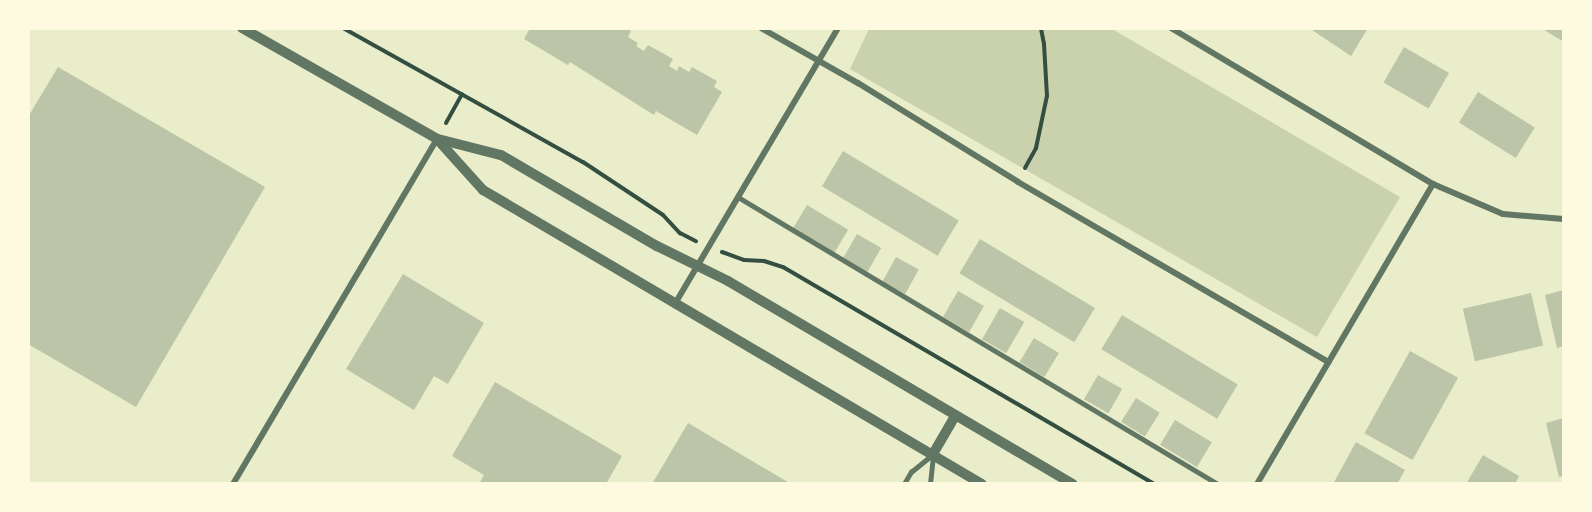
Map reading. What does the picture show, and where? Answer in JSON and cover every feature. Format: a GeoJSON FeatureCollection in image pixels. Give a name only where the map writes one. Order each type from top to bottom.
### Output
{"type":"FeatureCollection","features":[{"type":"Feature","properties":{"kind":"street"},"geometry":{"type":"LineString","coordinates":[[243,28],[437,139],[501,155],[728,282],[1073,483]]}},
{"type":"Feature","properties":{"kind":"street"},"geometry":{"type":"LineString","coordinates":[[761,28],[858,83],[1018,182],[1329,362]]}},
{"type":"Feature","properties":{"kind":"street"},"geometry":{"type":"LineString","coordinates":[[676,302],[838,28]]}},
{"type":"Feature","properties":{"kind":"street"},"geometry":{"type":"LineString","coordinates":[[1171,28],[1433,184],[1503,214],[1563,219]]}},
{"type":"Feature","properties":{"kind":"street"},"geometry":{"type":"LineString","coordinates":[[437,139],[483,190],[982,483]]}},
{"type":"Feature","properties":{"kind":"street"},"geometry":{"type":"LineString","coordinates":[[233,483],[437,139]]}},
{"type":"Feature","properties":{"kind":"street"},"geometry":{"type":"LineString","coordinates":[[1257,483],[1433,184]]}},
{"type":"Feature","properties":{"kind":"street"},"geometry":{"type":"LineString","coordinates":[[933,454],[955,416]]}},
{"type":"Feature","properties":{"kind":"lane"},"geometry":{"type":"LineString","coordinates":[[738,197],[1218,483]]}},
{"type":"Feature","properties":{"kind":"lane"},"geometry":{"type":"LineString","coordinates":[[904,483],[910,472],[933,454]]}},
{"type":"Feature","properties":{"kind":"lane"},"geometry":{"type":"LineString","coordinates":[[930,483],[933,454]]}},
{"type":"Feature","properties":{"kind":"path"},"geometry":{"type":"LineString","coordinates":[[342,28],[583,162],[663,215],[676,229]]}},
{"type":"Feature","properties":{"kind":"path"},"geometry":{"type":"LineString","coordinates":[[1018,182],[1036,148],[1047,96],[1041,28]]}},
{"type":"Feature","properties":{"kind":"path"},"geometry":{"type":"LineString","coordinates":[[453,111],[462,94]]}},
{"type":"Feature","properties":{"kind":"path"},"geometry":{"type":"LineString","coordinates":[[744,260],[748,258],[783,267],[1154,483]]}},
{"type":"Feature","properties":{"kind":"green space"},"geometry":{"type":"Polygon","coordinates":[[[869,29],[1112,29],[1400,197],[1317,337],[850,69],[869,29]]]}},
{"type":"Feature","properties":{"kind":"building"},"geometry":{"type":"Polygon","coordinates":[[[530,28],[626,28],[631,31],[628,37],[638,43],[636,46],[644,51],[648,45],[673,59],[669,66],[677,71],[679,66],[689,72],[692,67],[717,81],[714,87],[722,92],[697,135],[656,111],[654,115],[570,62],[568,65],[524,39],[530,28]]]}},
{"type":"Feature","properties":{"kind":"building"},"geometry":{"type":"Polygon","coordinates":[[[1309,28],[1368,28],[1351,56],[1309,28]]]}},
{"type":"Feature","properties":{"kind":"building"},"geometry":{"type":"Polygon","coordinates":[[[1541,28],[1564,28],[1564,42],[1541,28]]]}},
{"type":"Feature","properties":{"kind":"building"},"geometry":{"type":"Polygon","coordinates":[[[1404,47],[1449,73],[1429,109],[1384,83],[1404,47]]]}},
{"type":"Feature","properties":{"kind":"building"},"geometry":{"type":"Polygon","coordinates":[[[58,67],[265,187],[136,407],[28,344],[28,117],[58,67]]]}},
{"type":"Feature","properties":{"kind":"building"},"geometry":{"type":"Polygon","coordinates":[[[1478,92],[1535,128],[1516,158],[1459,123],[1478,92]]]}},
{"type":"Feature","properties":{"kind":"building"},"geometry":{"type":"Polygon","coordinates":[[[843,151],[959,221],[938,256],[822,186],[843,151]]]}},
{"type":"Feature","properties":{"kind":"building"},"geometry":{"type":"Polygon","coordinates":[[[807,205],[848,230],[834,254],[793,229],[807,205]]]}},
{"type":"Feature","properties":{"kind":"building"},"geometry":{"type":"Polygon","coordinates":[[[857,234],[881,248],[867,272],[843,258],[857,234]]]}},
{"type":"Feature","properties":{"kind":"building"},"geometry":{"type":"Polygon","coordinates":[[[980,239],[1095,308],[1074,342],[959,273],[980,239]]]}},
{"type":"Feature","properties":{"kind":"building"},"geometry":{"type":"Polygon","coordinates":[[[896,257],[919,270],[905,294],[882,281],[896,257]]]}},
{"type":"Feature","properties":{"kind":"building"},"geometry":{"type":"Polygon","coordinates":[[[403,274],[484,323],[448,384],[434,376],[414,410],[346,369],[403,274]]]}},
{"type":"Feature","properties":{"kind":"building"},"geometry":{"type":"Polygon","coordinates":[[[1564,290],[1564,346],[1557,348],[1545,295],[1564,290]]]}},
{"type":"Feature","properties":{"kind":"building"},"geometry":{"type":"Polygon","coordinates":[[[958,291],[984,306],[969,332],[943,317],[958,291]]]}},
{"type":"Feature","properties":{"kind":"building"},"geometry":{"type":"Polygon","coordinates":[[[1531,293],[1543,346],[1475,361],[1463,309],[1531,293]]]}},
{"type":"Feature","properties":{"kind":"building"},"geometry":{"type":"Polygon","coordinates":[[[1000,308],[1024,322],[1006,353],[982,339],[1000,308]]]}},
{"type":"Feature","properties":{"kind":"building"},"geometry":{"type":"Polygon","coordinates":[[[1122,315],[1238,385],[1217,419],[1101,349],[1122,315]]]}},
{"type":"Feature","properties":{"kind":"building"},"geometry":{"type":"Polygon","coordinates":[[[1034,338],[1059,353],[1044,377],[1020,362],[1034,338]]]}},
{"type":"Feature","properties":{"kind":"building"},"geometry":{"type":"Polygon","coordinates":[[[1410,351],[1458,378],[1413,460],[1364,433],[1410,351]]]}},
{"type":"Feature","properties":{"kind":"building"},"geometry":{"type":"Polygon","coordinates":[[[1098,375],[1122,389],[1108,413],[1084,399],[1098,375]]]}},
{"type":"Feature","properties":{"kind":"building"},"geometry":{"type":"Polygon","coordinates":[[[495,382],[622,456],[606,484],[479,484],[484,475],[452,456],[495,382]]]}},
{"type":"Feature","properties":{"kind":"building"},"geometry":{"type":"Polygon","coordinates":[[[1136,398],[1160,413],[1145,437],[1121,422],[1136,398]]]}},
{"type":"Feature","properties":{"kind":"building"},"geometry":{"type":"Polygon","coordinates":[[[1564,418],[1564,476],[1559,477],[1546,423],[1564,418]]]}},
{"type":"Feature","properties":{"kind":"building"},"geometry":{"type":"Polygon","coordinates":[[[1175,420],[1212,442],[1197,467],[1160,445],[1175,420]]]}},
{"type":"Feature","properties":{"kind":"building"},"geometry":{"type":"Polygon","coordinates":[[[688,423],[791,484],[652,484],[688,423]]]}},
{"type":"Feature","properties":{"kind":"building"},"geometry":{"type":"Polygon","coordinates":[[[1356,442],[1405,470],[1397,484],[1333,484],[1356,442]]]}},
{"type":"Feature","properties":{"kind":"building"},"geometry":{"type":"Polygon","coordinates":[[[1483,455],[1519,476],[1515,484],[1466,484],[1483,455]]]}}]}
